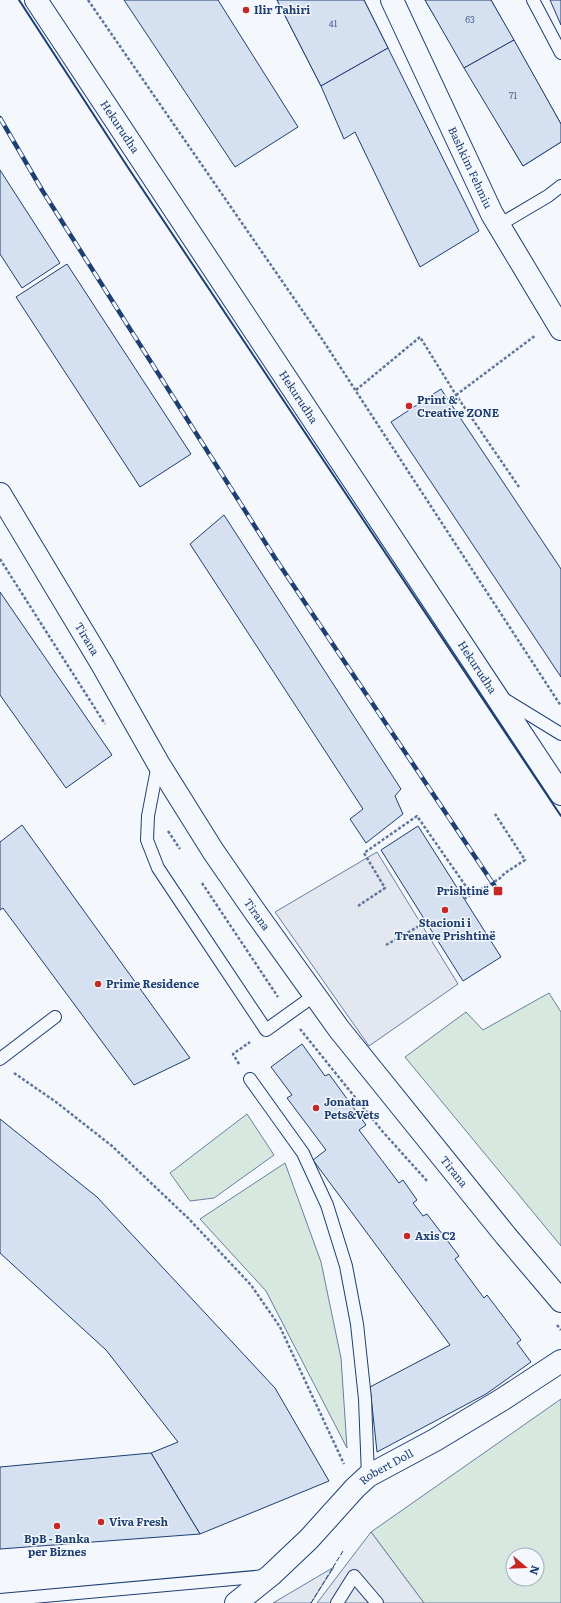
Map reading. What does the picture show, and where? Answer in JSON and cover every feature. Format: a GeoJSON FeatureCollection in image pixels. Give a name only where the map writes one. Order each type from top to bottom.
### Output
{"type":"FeatureCollection","features":[{"type":"Feature","properties":{"kind":"main road","name":"Hekurudha"},"geometry":{"type":"LineString","coordinates":[[36,0],[561,794]]}},
{"type":"Feature","properties":{"kind":"main road","name":"Bashkim Fehmiu"},"geometry":{"type":"LineString","coordinates":[[392,0],[489,207],[558,325]]}},
{"type":"Feature","properties":{"kind":"main road","name":"Tirana"},"geometry":{"type":"LineString","coordinates":[[0,495],[102,664],[158,763],[218,858],[339,1029],[506,1236],[561,1301]]}},
{"type":"Feature","properties":{"kind":"main road","name":"Robert Doll"},"geometry":{"type":"LineString","coordinates":[[236,1603],[271,1575],[308,1539],[361,1482],[503,1399],[561,1361]]}},
{"type":"Feature","properties":{"kind":"lane"},"geometry":{"type":"LineString","coordinates":[[533,0],[561,53]]}},
{"type":"Feature","properties":{"kind":"lane"},"geometry":{"type":"LineString","coordinates":[[499,225],[548,196],[561,186]]}},
{"type":"Feature","properties":{"kind":"lane"},"geometry":{"type":"LineString","coordinates":[[495,694],[561,734]]}},
{"type":"Feature","properties":{"kind":"lane"},"geometry":{"type":"LineString","coordinates":[[158,763],[148,816],[148,840],[158,868],[266,1030],[315,995]]}},
{"type":"Feature","properties":{"kind":"lane"},"geometry":{"type":"LineString","coordinates":[[0,1059],[55,1017]]}},
{"type":"Feature","properties":{"kind":"lane"},"geometry":{"type":"LineString","coordinates":[[250,1079],[303,1153],[327,1205],[343,1258],[357,1324],[365,1399],[361,1482]]}},
{"type":"Feature","properties":{"kind":"lane"},"geometry":{"type":"LineString","coordinates":[[0,1600],[271,1575]]}},
{"type":"Feature","properties":{"kind":"lane"},"geometry":{"type":"LineString","coordinates":[[253,1603],[271,1575]]}},
{"type":"Feature","properties":{"kind":"lane"},"geometry":{"type":"LineString","coordinates":[[337,1603],[354,1576],[377,1603]]}},
{"type":"Feature","properties":{"kind":"path"},"geometry":{"type":"LineString","coordinates":[[88,0],[204,166],[356,390],[561,706]]}},
{"type":"Feature","properties":{"kind":"path"},"geometry":{"type":"LineString","coordinates":[[456,395],[558,325]]}},
{"type":"Feature","properties":{"kind":"path"},"geometry":{"type":"LineString","coordinates":[[356,390],[420,337],[456,395],[519,487]]}},
{"type":"Feature","properties":{"kind":"path"},"geometry":{"type":"LineString","coordinates":[[464,899],[499,880],[505,873],[524,860],[495,814]]}},
{"type":"Feature","properties":{"kind":"path"},"geometry":{"type":"LineString","coordinates":[[358,906],[385,888],[364,853],[417,816],[472,895]]}},
{"type":"Feature","properties":{"kind":"path"},"geometry":{"type":"LineString","coordinates":[[386,945],[426,922]]}},
{"type":"Feature","properties":{"kind":"path"},"geometry":{"type":"LineString","coordinates":[[12,1072],[56,1102],[112,1146],[188,1218],[251,1285],[280,1327],[361,1482]]}},
{"type":"Feature","properties":{"kind":"shaded area"},"geometry":{"type":"Polygon","coordinates":[[[377,852],[458,984],[369,1046],[275,912],[377,852]]]}},
{"type":"Feature","properties":{"kind":"shaded area"},"geometry":{"type":"Polygon","coordinates":[[[549,993],[561,1012],[561,1246],[405,1057],[466,1012],[483,1030],[549,993]]]}},
{"type":"Feature","properties":{"kind":"shaded area"},"geometry":{"type":"Polygon","coordinates":[[[247,1114],[274,1155],[214,1198],[190,1201],[170,1173],[247,1114]]]}},
{"type":"Feature","properties":{"kind":"shaded area"},"geometry":{"type":"Polygon","coordinates":[[[285,1163],[321,1262],[341,1358],[347,1448],[266,1291],[200,1219],[285,1163]]]}},
{"type":"Feature","properties":{"kind":"shaded area"},"geometry":{"type":"Polygon","coordinates":[[[561,1399],[561,1603],[424,1603],[371,1532],[561,1399]]]}},
{"type":"Feature","properties":{"kind":"shaded area"},"geometry":{"type":"Polygon","coordinates":[[[371,1532],[424,1603],[317,1603],[371,1532]]]}},
{"type":"Feature","properties":{"kind":"shaded area"},"geometry":{"type":"Polygon","coordinates":[[[334,1567],[311,1603],[273,1603],[334,1567]]]}},
{"type":"Feature","properties":{"kind":"building"},"geometry":{"type":"Polygon","coordinates":[[[124,0],[218,0],[298,127],[235,167],[124,0]]]}},
{"type":"Feature","properties":{"kind":"building"},"geometry":{"type":"Polygon","coordinates":[[[277,0],[364,0],[388,48],[321,86],[277,0]]]}},
{"type":"Feature","properties":{"kind":"building"},"geometry":{"type":"Polygon","coordinates":[[[277,0],[364,0],[388,48],[321,86],[277,0]]]}},
{"type":"Feature","properties":{"kind":"building"},"geometry":{"type":"Polygon","coordinates":[[[425,0],[491,0],[561,124],[561,142],[523,166],[425,0]]]}},
{"type":"Feature","properties":{"kind":"building"},"geometry":{"type":"Polygon","coordinates":[[[425,0],[491,0],[514,40],[464,68],[425,0]]]}},
{"type":"Feature","properties":{"kind":"building"},"geometry":{"type":"Polygon","coordinates":[[[550,0],[561,0],[561,25],[550,0]]]}},
{"type":"Feature","properties":{"kind":"building"},"geometry":{"type":"Polygon","coordinates":[[[514,40],[561,124],[561,142],[523,166],[464,68],[514,40]]]}},
{"type":"Feature","properties":{"kind":"building"},"geometry":{"type":"Polygon","coordinates":[[[388,48],[479,231],[420,267],[355,132],[344,139],[321,86],[388,48]]]}},
{"type":"Feature","properties":{"kind":"building"},"geometry":{"type":"Polygon","coordinates":[[[0,170],[60,263],[22,288],[0,254],[0,170]]]}},
{"type":"Feature","properties":{"kind":"building"},"geometry":{"type":"Polygon","coordinates":[[[67,264],[191,454],[140,487],[16,297],[67,264]]]}},
{"type":"Feature","properties":{"kind":"building"},"geometry":{"type":"Polygon","coordinates":[[[441,389],[561,569],[561,677],[391,422],[441,389]]]}},
{"type":"Feature","properties":{"kind":"building"},"geometry":{"type":"Polygon","coordinates":[[[224,515],[401,789],[395,796],[403,814],[366,843],[350,819],[363,809],[190,544],[224,515]]]}},
{"type":"Feature","properties":{"kind":"building"},"geometry":{"type":"Polygon","coordinates":[[[0,592],[112,755],[66,788],[0,695],[0,592]]]}},
{"type":"Feature","properties":{"kind":"building","name":"Prime Residence"},"geometry":{"type":"Polygon","coordinates":[[[22,825],[190,1058],[134,1085],[3,908],[0,910],[0,842],[22,825]]]}},
{"type":"Feature","properties":{"kind":"building","name":"Stacioni i Trenave Prishtinë"},"geometry":{"type":"Polygon","coordinates":[[[418,826],[501,957],[463,981],[381,850],[418,826]]]}},
{"type":"Feature","properties":{"kind":"building","name":"Axis C2"},"geometry":{"type":"Polygon","coordinates":[[[302,1044],[325,1076],[329,1074],[366,1125],[359,1130],[399,1183],[403,1180],[417,1200],[413,1203],[423,1216],[427,1214],[459,1256],[455,1259],[484,1298],[487,1295],[521,1340],[517,1343],[531,1362],[486,1394],[377,1452],[370,1387],[450,1345],[313,1160],[326,1150],[287,1098],[292,1095],[271,1067],[302,1044]]]}},
{"type":"Feature","properties":{"kind":"building"},"geometry":{"type":"Polygon","coordinates":[[[0,1119],[97,1197],[275,1388],[329,1481],[200,1534],[151,1453],[178,1442],[106,1350],[0,1253],[0,1119]]]}},
{"type":"Feature","properties":{"kind":"building"},"geometry":{"type":"Polygon","coordinates":[[[151,1453],[200,1534],[0,1549],[0,1467],[151,1453]]]}},
{"type":"Feature","properties":{"kind":"railway"},"geometry":{"type":"LineString","coordinates":[[0,118],[42,190],[275,558],[498,891]]}},
{"type":"Feature","properties":{"kind":"fence"},"geometry":{"type":"LineString","coordinates":[[311,1603],[343,1551]]}},
{"type":"Feature","properties":{"kind":"wall"},"geometry":{"type":"LineString","coordinates":[[19,0],[129,169],[561,816]]}},
{"type":"Feature","properties":{"kind":"place","name":"Ilir Tahiri"},"geometry":{"type":"Point","coordinates":[246,10]}},
{"type":"Feature","properties":{"kind":"place","name":"Print & Creative ZONE"},"geometry":{"type":"Point","coordinates":[409,406]}},
{"type":"Feature","properties":{"kind":"place","name":"Prishtinë"},"geometry":{"type":"Point","coordinates":[498,891]}},
{"type":"Feature","properties":{"kind":"place","name":"Stacioni i Trenave Prishtinë"},"geometry":{"type":"Point","coordinates":[445,910]}},
{"type":"Feature","properties":{"kind":"place","name":"Prime Residence"},"geometry":{"type":"Point","coordinates":[98,984]}},
{"type":"Feature","properties":{"kind":"place","name":"Jonatan Pets&Vets"},"geometry":{"type":"Point","coordinates":[316,1108]}},
{"type":"Feature","properties":{"kind":"place","name":"Axis C2"},"geometry":{"type":"Point","coordinates":[407,1236]}},
{"type":"Feature","properties":{"kind":"place","name":"Viva Fresh"},"geometry":{"type":"Point","coordinates":[101,1522]}},
{"type":"Feature","properties":{"kind":"place","name":"BpB - Banka per Biznes"},"geometry":{"type":"Point","coordinates":[57,1526]}}]}
